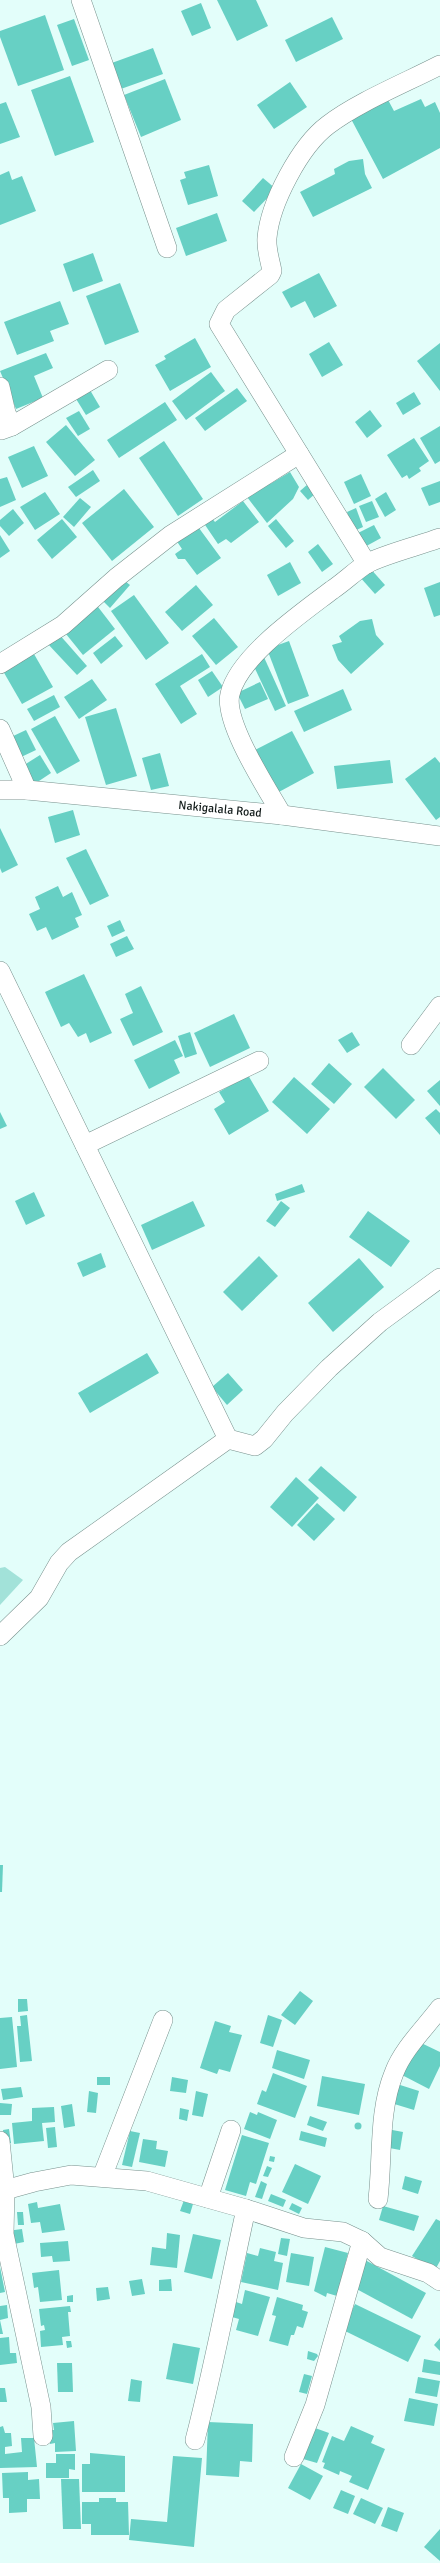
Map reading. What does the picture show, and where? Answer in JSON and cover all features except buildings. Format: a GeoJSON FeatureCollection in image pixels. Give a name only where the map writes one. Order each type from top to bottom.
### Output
{"type":"FeatureCollection","features":[{"type":"Feature","properties":{"kind":"street"},"geometry":{"type":"LineString","coordinates":[[81,0],[167,248]]}},
{"type":"Feature","properties":{"kind":"street"},"geometry":{"type":"LineString","coordinates":[[366,564],[219,324],[226,310],[270,276],[272,271],[267,237],[288,175],[306,146],[327,126],[345,114],[440,65]]}},
{"type":"Feature","properties":{"kind":"street"},"geometry":{"type":"LineString","coordinates":[[0,387],[6,413],[6,428],[108,370]]}},
{"type":"Feature","properties":{"kind":"street"},"geometry":{"type":"LineString","coordinates":[[0,664],[62,625],[116,578],[171,535],[299,454]]}},
{"type":"Feature","properties":{"kind":"street"},"geometry":{"type":"LineString","coordinates":[[282,815],[238,734],[230,710],[230,694],[250,659],[298,616],[366,564],[440,538]]}},
{"type":"Feature","properties":{"kind":"street"},"geometry":{"type":"LineString","coordinates":[[0,729],[27,790]]}},
{"type":"Feature","properties":{"kind":"street","name":"Nakigalala Road"},"geometry":{"type":"LineString","coordinates":[[0,790],[27,790],[282,815],[440,836]]}},
{"type":"Feature","properties":{"kind":"street"},"geometry":{"type":"LineString","coordinates":[[0,971],[228,1439],[246,1446],[255,1446],[260,1443],[329,1368],[380,1322],[440,1278]]}},
{"type":"Feature","properties":{"kind":"street"},"geometry":{"type":"LineString","coordinates":[[411,1045],[440,1006]]}},
{"type":"Feature","properties":{"kind":"street"},"geometry":{"type":"LineString","coordinates":[[85,1144],[259,1062]]}},
{"type":"Feature","properties":{"kind":"street"},"geometry":{"type":"LineString","coordinates":[[0,1636],[39,1598],[59,1563],[69,1552],[228,1439]]}},
{"type":"Feature","properties":{"kind":"street"},"geometry":{"type":"LineString","coordinates":[[378,2199],[382,2166],[381,2142],[385,2104],[394,2072],[440,2008]]}},
{"type":"Feature","properties":{"kind":"street"},"geometry":{"type":"LineString","coordinates":[[102,2177],[163,2020]]}},
{"type":"Feature","properties":{"kind":"street"},"geometry":{"type":"LineString","coordinates":[[208,2198],[231,2130]]}},
{"type":"Feature","properties":{"kind":"street"},"geometry":{"type":"LineString","coordinates":[[0,2141],[4,2234],[40,2407],[43,2436]]}},
{"type":"Feature","properties":{"kind":"street"},"geometry":{"type":"LineString","coordinates":[[2,2192],[71,2175],[147,2181],[246,2209],[304,2228],[344,2232],[362,2241],[380,2257],[428,2273],[440,2281]]}},
{"type":"Feature","properties":{"kind":"street"},"geometry":{"type":"LineString","coordinates":[[195,2440],[214,2367],[217,2339],[246,2209]]}},
{"type":"Feature","properties":{"kind":"street"},"geometry":{"type":"LineString","coordinates":[[294,2457],[315,2405],[362,2241]]}},
{"type":"Feature","properties":{"kind":"green space"},"geometry":{"type":"Polygon","coordinates":[[[5,1567],[23,1580],[0,1605],[0,1568],[5,1567]]]}}]}
